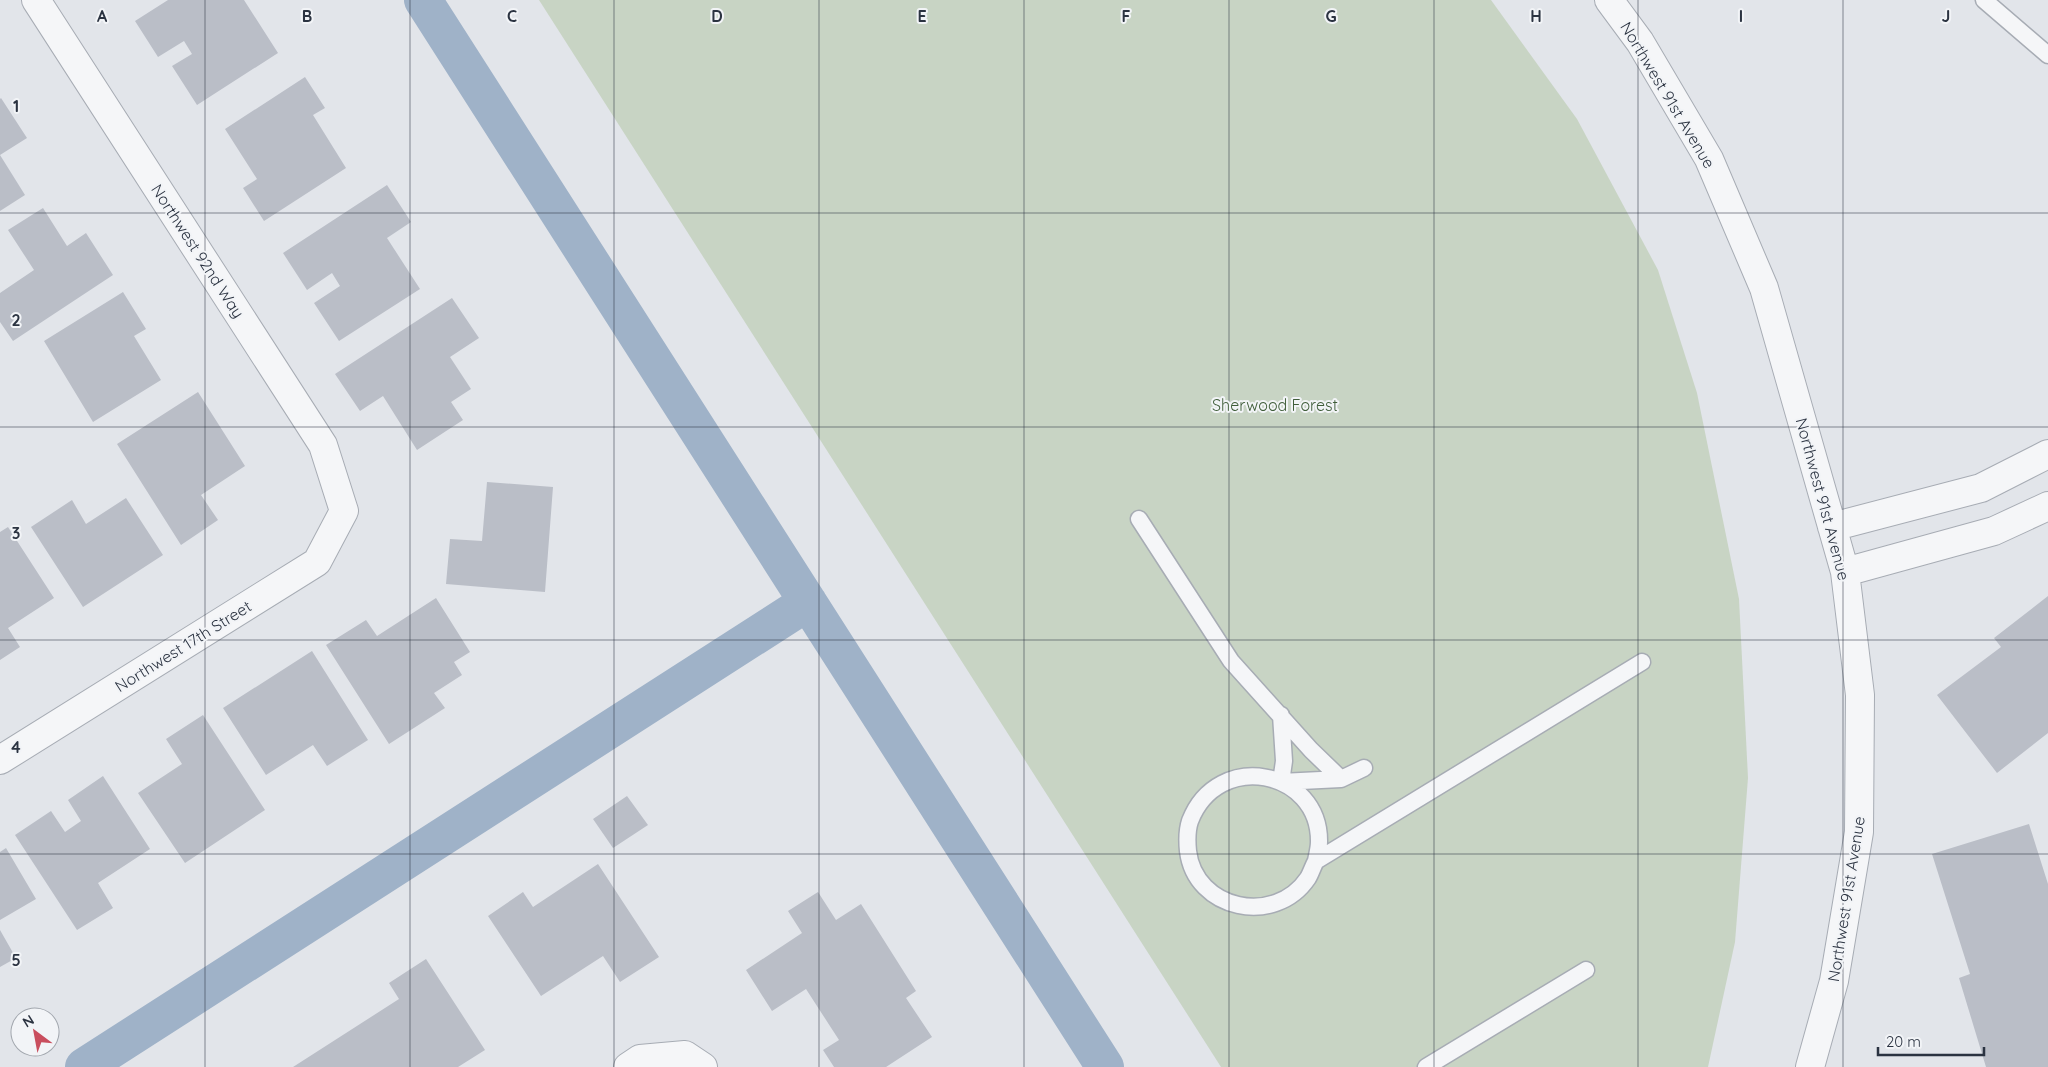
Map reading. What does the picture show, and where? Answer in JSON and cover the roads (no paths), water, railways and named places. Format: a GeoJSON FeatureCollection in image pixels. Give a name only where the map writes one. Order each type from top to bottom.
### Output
{"type":"FeatureCollection","features":[{"type":"Feature","properties":{"kind":"street","name":"Northwest 92nd Way"},"geometry":{"type":"LineString","coordinates":[[36,0],[323,444],[344,511]]}},
{"type":"Feature","properties":{"kind":"street","name":"Northwest 91st Avenue"},"geometry":{"type":"LineString","coordinates":[[1609,0],[1640,42],[1710,159],[1764,288],[1845,572],[1860,695],[1859,832],[1834,981],[1810,1067]]}},
{"type":"Feature","properties":{"kind":"street"},"geometry":{"type":"LineString","coordinates":[[1832,527],[1981,488],[2048,454]]}},
{"type":"Feature","properties":{"kind":"street"},"geometry":{"type":"LineString","coordinates":[[1845,572],[1994,531],[2048,506]]}},
{"type":"Feature","properties":{"kind":"street","name":"Northwest 17th Street"},"geometry":{"type":"LineString","coordinates":[[0,760],[316,562],[344,511]]}},
{"type":"Feature","properties":{"kind":"street"},"geometry":{"type":"LineString","coordinates":[[628,1067],[640,1059],[694,1061]]}},
{"type":"Feature","properties":{"kind":"lane"},"geometry":{"type":"LineString","coordinates":[[1984,0],[2048,55]]}},
{"type":"Feature","properties":{"kind":"lane"},"geometry":{"type":"LineString","coordinates":[[1139,519],[1231,661],[1311,750],[1341,779]]}},
{"type":"Feature","properties":{"kind":"lane"},"geometry":{"type":"LineString","coordinates":[[1316,861],[1642,662]]}},
{"type":"Feature","properties":{"kind":"lane"},"geometry":{"type":"LineString","coordinates":[[1281,715],[1284,761],[1281,782]]}},
{"type":"Feature","properties":{"kind":"lane"},"geometry":{"type":"LineString","coordinates":[[1281,782],[1341,779],[1364,768]]}},
{"type":"Feature","properties":{"kind":"lane"},"geometry":{"type":"LineString","coordinates":[[1244,776],[1263,777],[1281,782],[1296,792],[1308,806],[1316,824],[1319,842],[1316,861],[1308,878],[1295,892],[1280,902],[1262,907],[1243,907],[1224,901],[1209,892],[1196,877],[1189,860],[1186,841],[1189,823],[1198,806],[1210,792],[1226,781],[1244,776]]}},
{"type":"Feature","properties":{"kind":"lane"},"geometry":{"type":"LineString","coordinates":[[1426,1067],[1586,970]]}},
{"type":"Feature","properties":{"kind":"waterway"},"geometry":{"type":"LineString","coordinates":[[423,0],[1105,1067]]}},
{"type":"Feature","properties":{"kind":"waterway"},"geometry":{"type":"LineString","coordinates":[[84,1067],[808,602]]}},
{"type":"Feature","properties":{"kind":"park label","name":"Sherwood Forest"},"geometry":{"type":"Point","coordinates":[1275,405]}}]}
